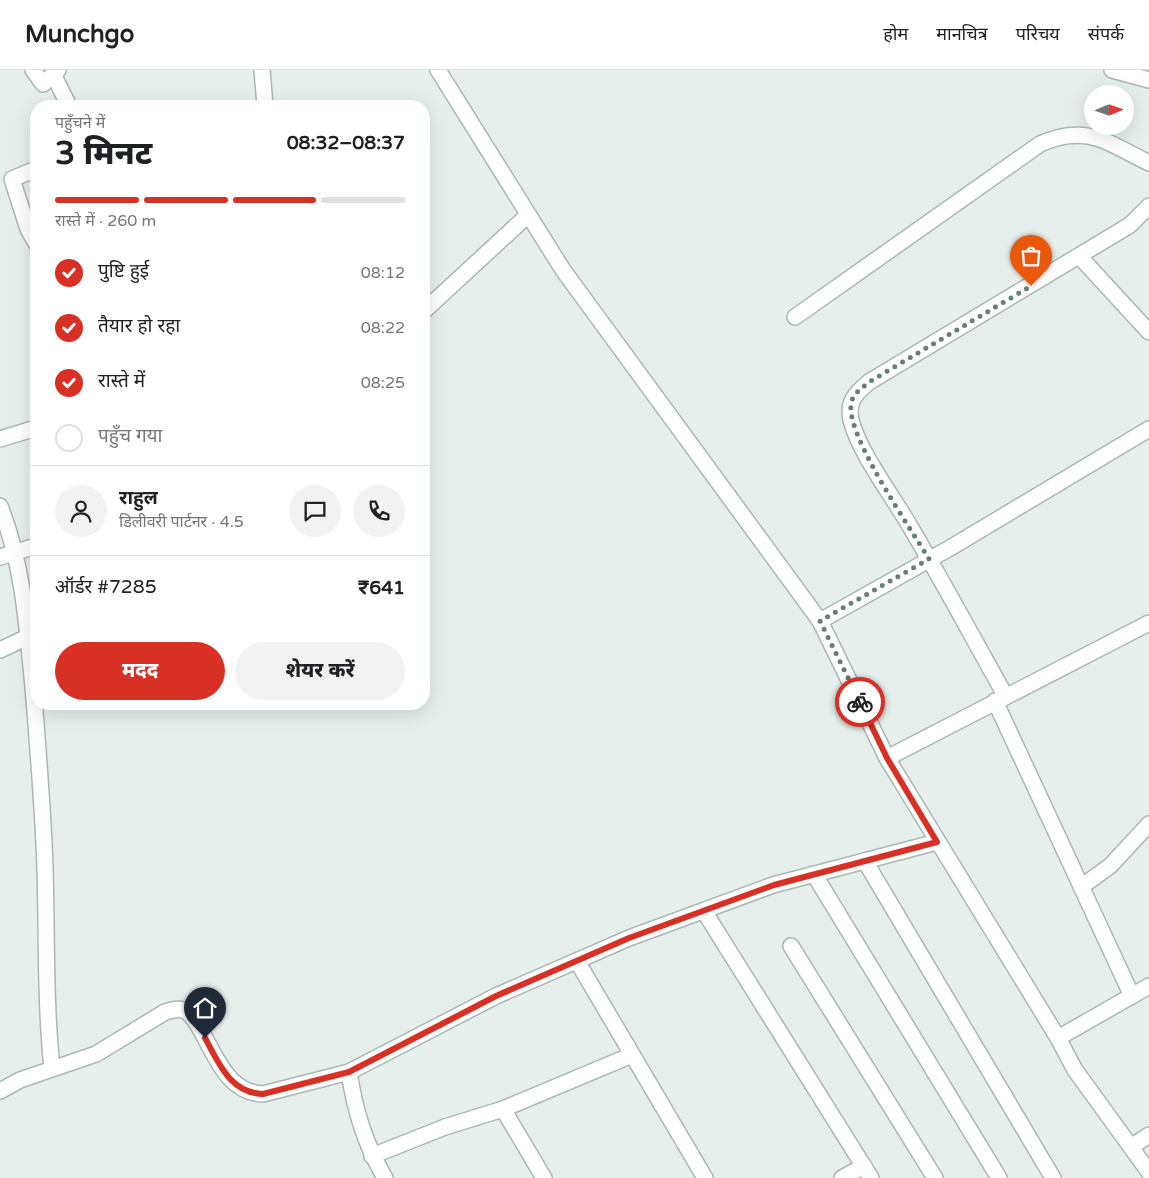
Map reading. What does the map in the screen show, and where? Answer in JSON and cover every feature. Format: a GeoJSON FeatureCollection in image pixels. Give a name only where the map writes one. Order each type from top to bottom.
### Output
{"type":"FeatureCollection","features":[{"type":"Feature","properties":{"kind":"street"},"geometry":{"type":"LineString","coordinates":[[34,70],[43,84],[56,72],[67,100]]}},
{"type":"Feature","properties":{"kind":"street"},"geometry":{"type":"LineString","coordinates":[[262,70],[264,100]]}},
{"type":"Feature","properties":{"kind":"street"},"geometry":{"type":"LineString","coordinates":[[438,70],[563,270],[820,621],[887,758],[937,842],[1058,1038],[1075,1070],[1149,1172]]}},
{"type":"Feature","properties":{"kind":"street"},"geometry":{"type":"LineString","coordinates":[[1112,70],[1149,80]]}},
{"type":"Feature","properties":{"kind":"street"},"geometry":{"type":"LineString","coordinates":[[795,317],[1040,144],[1058,136],[1093,136],[1149,163]]}},
{"type":"Feature","properties":{"kind":"street"},"geometry":{"type":"LineString","coordinates":[[30,172],[6,182],[30,232]]}},
{"type":"Feature","properties":{"kind":"street"},"geometry":{"type":"LineString","coordinates":[[1058,1038],[1144,992],[1081,886],[1000,698],[929,559],[864,449],[851,420],[850,406],[853,396],[869,382],[1080,257],[1130,225],[1149,206]]}},
{"type":"Feature","properties":{"kind":"street"},"geometry":{"type":"LineString","coordinates":[[430,305],[528,215]]}},
{"type":"Feature","properties":{"kind":"street"},"geometry":{"type":"LineString","coordinates":[[1080,257],[1149,332]]}},
{"type":"Feature","properties":{"kind":"street"},"geometry":{"type":"LineString","coordinates":[[820,621],[1149,429]]}},
{"type":"Feature","properties":{"kind":"street"},"geometry":{"type":"LineString","coordinates":[[0,440],[30,430]]}},
{"type":"Feature","properties":{"kind":"street"},"geometry":{"type":"LineString","coordinates":[[0,506],[16,552],[30,623]]}},
{"type":"Feature","properties":{"kind":"street"},"geometry":{"type":"LineString","coordinates":[[0,557],[30,548]]}},
{"type":"Feature","properties":{"kind":"street"},"geometry":{"type":"LineString","coordinates":[[887,758],[1000,698],[1149,623]]}},
{"type":"Feature","properties":{"kind":"street"},"geometry":{"type":"LineString","coordinates":[[0,650],[30,635]]}},
{"type":"Feature","properties":{"kind":"street"},"geometry":{"type":"LineString","coordinates":[[36,710],[44,849],[47,1016],[52,1068]]}},
{"type":"Feature","properties":{"kind":"street"},"geometry":{"type":"LineString","coordinates":[[1081,886],[1110,866],[1149,824]]}},
{"type":"Feature","properties":{"kind":"street"},"geometry":{"type":"LineString","coordinates":[[0,1091],[20,1080],[96,1054],[165,1012],[176,1009],[186,1012],[196,1022],[223,1072],[236,1085],[250,1094],[263,1094],[349,1072],[496,996],[629,938],[774,885],[937,842]]}},
{"type":"Feature","properties":{"kind":"street"},"geometry":{"type":"LineString","coordinates":[[865,861],[1053,1178]]}},
{"type":"Feature","properties":{"kind":"street"},"geometry":{"type":"LineString","coordinates":[[814,874],[999,1178]]}},
{"type":"Feature","properties":{"kind":"street"},"geometry":{"type":"LineString","coordinates":[[704,911],[868,1172],[842,1178]]}},
{"type":"Feature","properties":{"kind":"street"},"geometry":{"type":"LineString","coordinates":[[791,946],[935,1178]]}},
{"type":"Feature","properties":{"kind":"street"},"geometry":{"type":"LineString","coordinates":[[577,961],[705,1178]]}},
{"type":"Feature","properties":{"kind":"street"},"geometry":{"type":"LineString","coordinates":[[372,1156],[445,1127],[503,1109],[632,1055]]}},
{"type":"Feature","properties":{"kind":"street"},"geometry":{"type":"LineString","coordinates":[[349,1072],[358,1119],[372,1156],[385,1178]]}},
{"type":"Feature","properties":{"kind":"street"},"geometry":{"type":"LineString","coordinates":[[503,1109],[544,1178]]}},
{"type":"Feature","properties":{"kind":"street"},"geometry":{"type":"LineString","coordinates":[[1131,1147],[1149,1135]]}},
{"type":"Feature","properties":{"kind":"way so far"},"geometry":{"type":"LineString","coordinates":[[860,702],[820,621],[929,559],[864,449],[851,420],[850,406],[853,396],[869,382],[1031,286]]}},
{"type":"Feature","properties":{"kind":"route"},"geometry":{"type":"LineString","coordinates":[[205,1038],[223,1072],[236,1085],[250,1094],[263,1094],[349,1072],[496,996],[629,938],[774,885],[937,842],[887,758],[860,702]]}}]}
